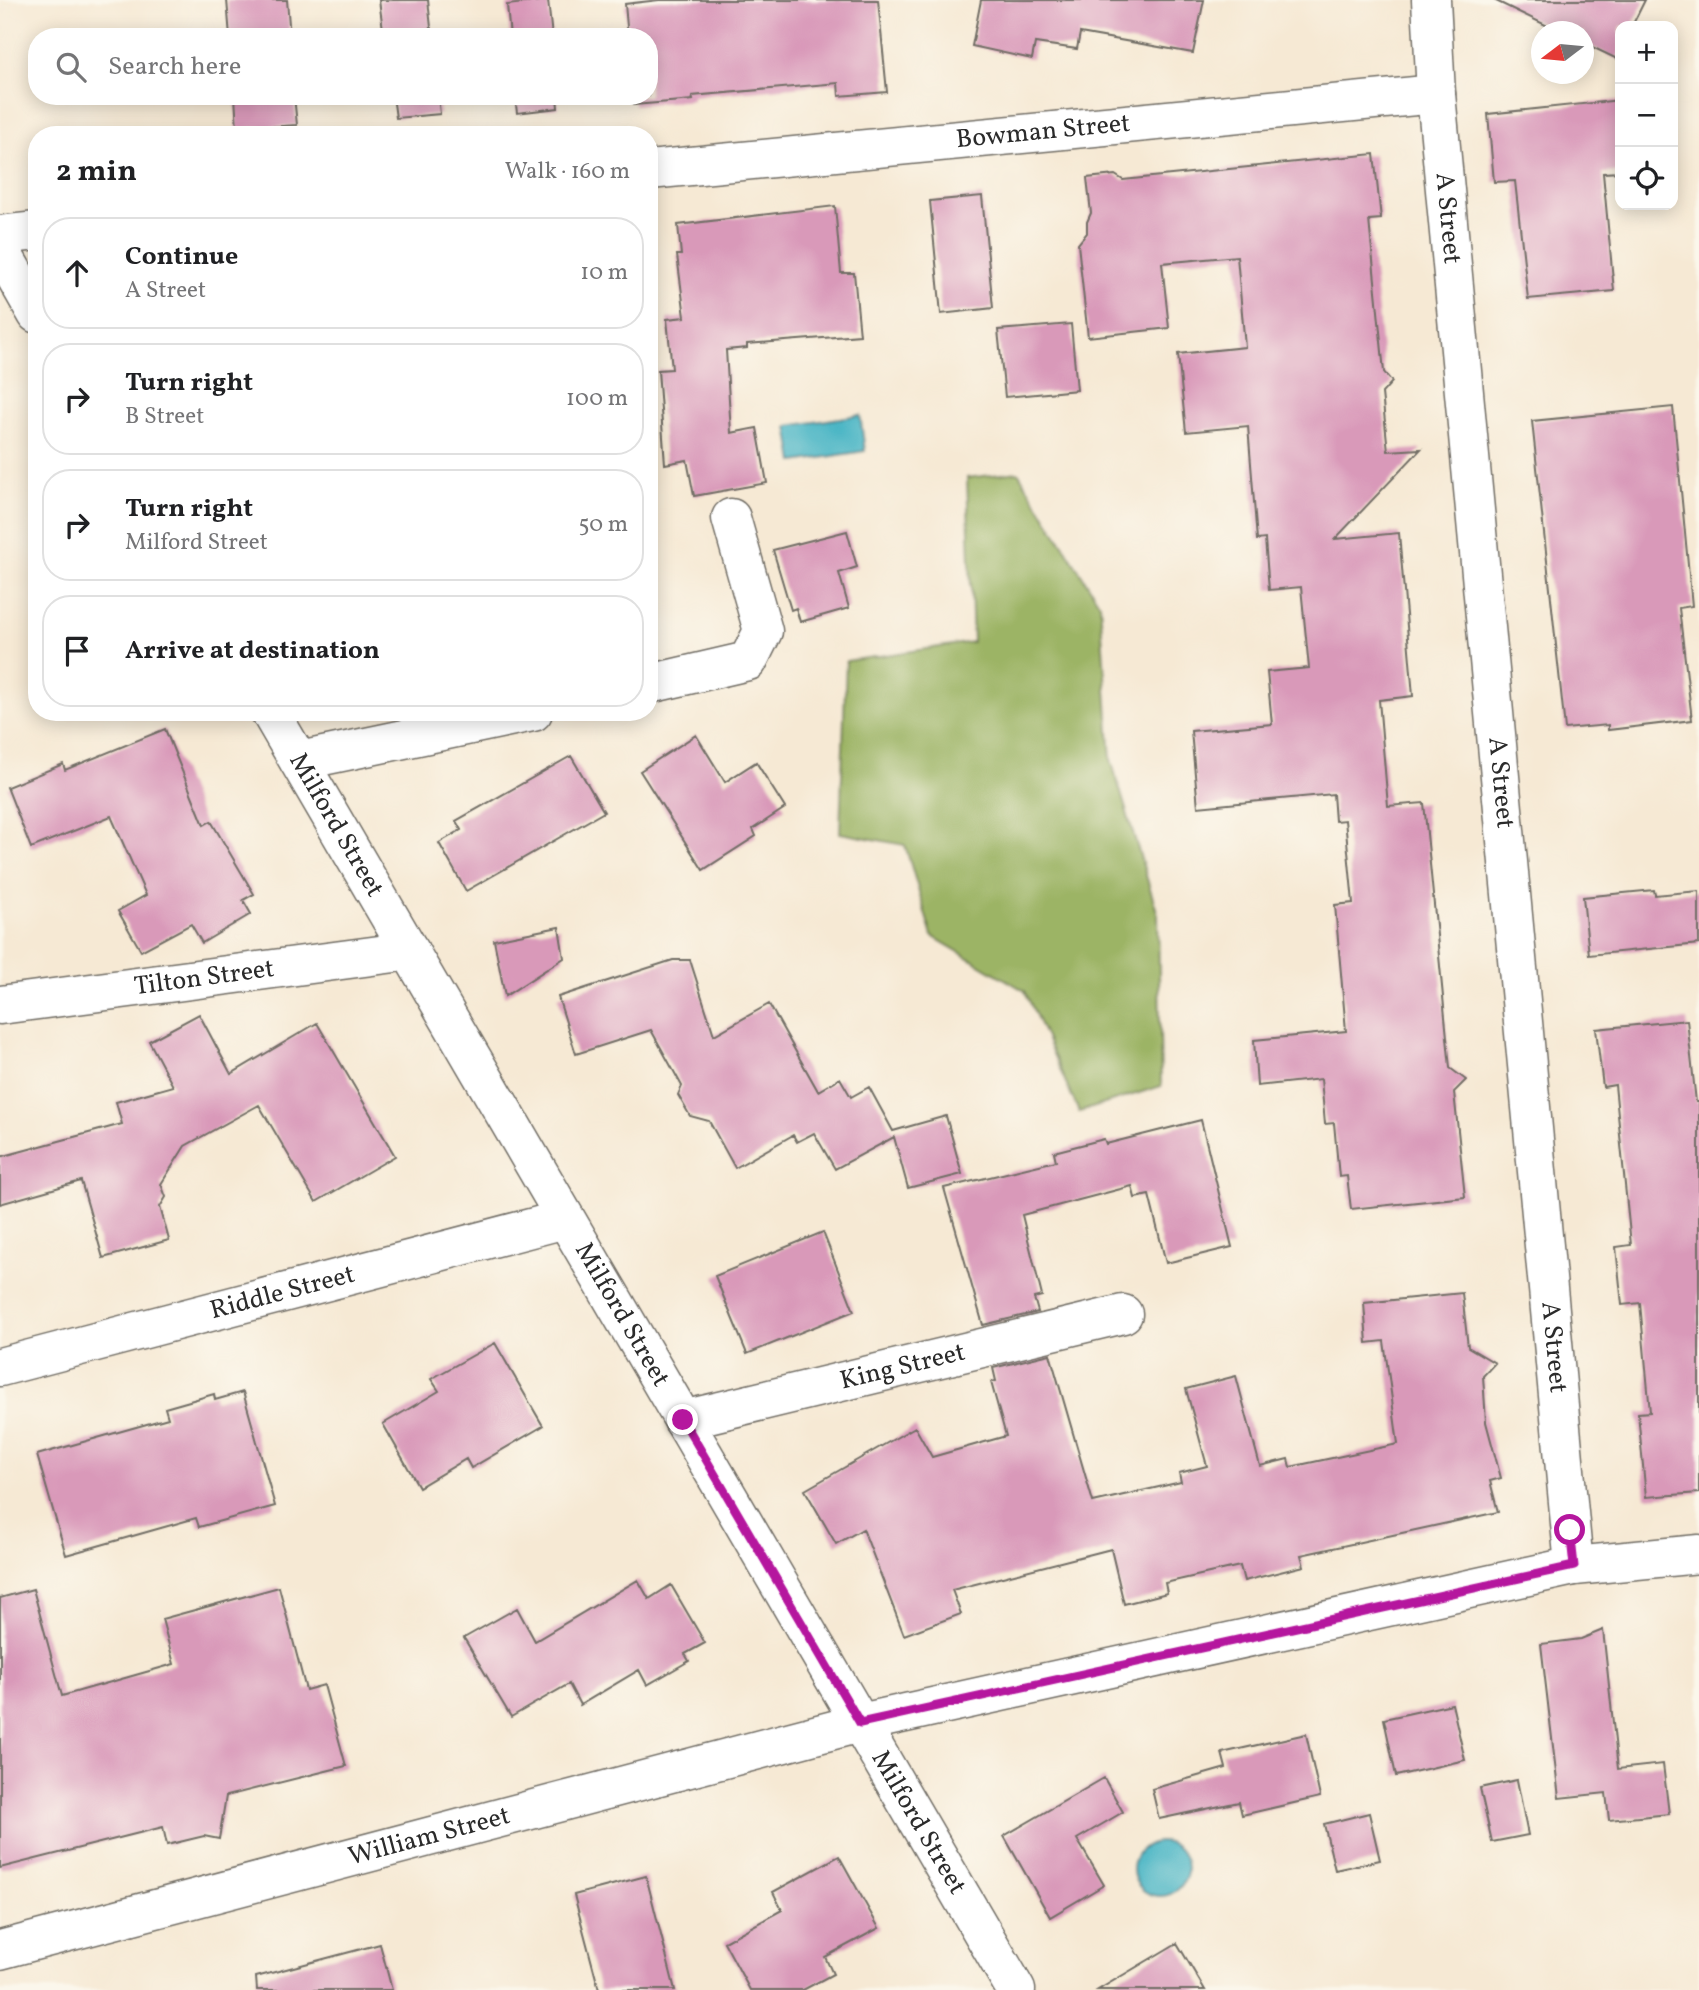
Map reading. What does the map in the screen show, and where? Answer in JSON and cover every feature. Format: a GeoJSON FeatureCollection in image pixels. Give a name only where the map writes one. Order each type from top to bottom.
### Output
{"type":"FeatureCollection","features":[{"type":"Feature","properties":{"kind":"street","name":"A Street"},"geometry":{"type":"LineString","coordinates":[[1432,0],[1436,94],[1574,1566]]}},
{"type":"Feature","properties":{"kind":"street","name":"Bowman Street"},"geometry":{"type":"LineString","coordinates":[[658,169],[1436,94]]}},
{"type":"Feature","properties":{"kind":"street"},"geometry":{"type":"LineString","coordinates":[[0,235],[28,232]]}},
{"type":"Feature","properties":{"kind":"street"},"geometry":{"type":"LineString","coordinates":[[0,249],[28,298]]}},
{"type":"Feature","properties":{"kind":"street"},"geometry":{"type":"LineString","coordinates":[[658,682],[748,660],[763,631],[731,517]]}},
{"type":"Feature","properties":{"kind":"street","name":"Milford Street"},"geometry":{"type":"LineString","coordinates":[[275,721],[1016,1990]]}},
{"type":"Feature","properties":{"kind":"street"},"geometry":{"type":"LineString","coordinates":[[299,761],[490,721]]}},
{"type":"Feature","properties":{"kind":"street","name":"Tilton Street"},"geometry":{"type":"LineString","coordinates":[[0,1004],[410,951]]}},
{"type":"Feature","properties":{"kind":"street","name":"Riddle Street"},"geometry":{"type":"LineString","coordinates":[[0,1367],[565,1219]]}},
{"type":"Feature","properties":{"kind":"street","name":"King Street"},"geometry":{"type":"LineString","coordinates":[[683,1420],[1123,1314]]}},
{"type":"Feature","properties":{"kind":"street","name":"William Street"},"geometry":{"type":"LineString","coordinates":[[0,1950],[860,1723],[1574,1566],[1699,1554]]}},
{"type":"Feature","properties":{"kind":"green space"},"geometry":{"type":"Polygon","coordinates":[[[1018,472],[1100,604],[1111,760],[1158,915],[1161,1086],[1079,1112],[1025,991],[932,936],[905,845],[840,833],[846,661],[973,642],[967,478],[1018,472]]]}},
{"type":"Feature","properties":{"kind":"water"},"geometry":{"type":"Polygon","coordinates":[[[860,415],[865,451],[794,462],[788,426],[860,415]]]}},
{"type":"Feature","properties":{"kind":"water"},"geometry":{"type":"Polygon","coordinates":[[[1165,1842],[1175,1846],[1183,1854],[1187,1869],[1183,1884],[1175,1892],[1155,1896],[1145,1892],[1137,1884],[1133,1864],[1137,1854],[1145,1846],[1165,1842]]]}},
{"type":"Feature","properties":{"kind":"building"},"geometry":{"type":"Polygon","coordinates":[[[227,0],[287,0],[289,28],[229,28],[227,0]]]}},
{"type":"Feature","properties":{"kind":"building"},"geometry":{"type":"Polygon","coordinates":[[[379,0],[428,0],[431,28],[383,28],[379,0]]]}},
{"type":"Feature","properties":{"kind":"building"},"geometry":{"type":"Polygon","coordinates":[[[548,0],[551,28],[509,28],[507,5],[548,0]]]}},
{"type":"Feature","properties":{"kind":"building"},"geometry":{"type":"Polygon","coordinates":[[[659,0],[878,0],[887,92],[839,96],[838,83],[692,96],[693,100],[658,103],[658,28],[627,28],[625,4],[659,0]]]}},
{"type":"Feature","properties":{"kind":"building"},"geometry":{"type":"Polygon","coordinates":[[[981,0],[1204,0],[1193,53],[1080,33],[1077,49],[1035,43],[1032,59],[972,46],[981,0]]]}},
{"type":"Feature","properties":{"kind":"building"},"geometry":{"type":"Polygon","coordinates":[[[1494,0],[1645,0],[1634,21],[1615,21],[1615,58],[1594,48],[1594,21],[1537,21],[1494,0]]]}},
{"type":"Feature","properties":{"kind":"building"},"geometry":{"type":"Polygon","coordinates":[[[1615,101],[1615,172],[1603,173],[1614,291],[1528,299],[1515,181],[1494,182],[1488,114],[1615,101]]]}},
{"type":"Feature","properties":{"kind":"building"},"geometry":{"type":"Polygon","coordinates":[[[236,105],[295,105],[297,125],[237,126],[236,105]]]}},
{"type":"Feature","properties":{"kind":"building"},"geometry":{"type":"Polygon","coordinates":[[[394,105],[439,105],[440,114],[396,118],[394,105]]]}},
{"type":"Feature","properties":{"kind":"building"},"geometry":{"type":"Polygon","coordinates":[[[516,105],[558,105],[558,108],[517,113],[516,105]]]}},
{"type":"Feature","properties":{"kind":"building"},"geometry":{"type":"Polygon","coordinates":[[[1374,154],[1381,219],[1369,220],[1384,372],[1392,382],[1382,393],[1388,451],[1421,449],[1335,539],[1399,533],[1413,696],[1379,700],[1388,806],[1424,803],[1450,1068],[1466,1080],[1454,1092],[1465,1197],[1351,1209],[1347,1176],[1339,1177],[1334,1123],[1325,1124],[1321,1079],[1257,1086],[1254,1040],[1346,1031],[1335,905],[1353,903],[1345,820],[1335,821],[1333,794],[1198,807],[1191,731],[1272,724],[1267,672],[1309,668],[1301,587],[1269,590],[1265,539],[1257,540],[1248,426],[1186,432],[1178,354],[1245,347],[1237,256],[1162,263],[1169,328],[1088,337],[1078,244],[1087,233],[1087,222],[1091,213],[1087,178],[1115,175],[1123,180],[1374,154]]]}},
{"type":"Feature","properties":{"kind":"building"},"geometry":{"type":"Polygon","coordinates":[[[982,196],[993,308],[941,314],[930,201],[982,196]]]}},
{"type":"Feature","properties":{"kind":"building"},"geometry":{"type":"Polygon","coordinates":[[[835,206],[841,273],[854,273],[860,335],[747,344],[747,348],[726,350],[731,433],[757,428],[767,483],[694,496],[687,460],[665,464],[658,370],[672,369],[667,319],[685,317],[677,255],[681,255],[678,225],[835,206]]]}},
{"type":"Feature","properties":{"kind":"building"},"geometry":{"type":"Polygon","coordinates":[[[1071,324],[1077,390],[1005,397],[998,330],[1071,324]]]}},
{"type":"Feature","properties":{"kind":"building"},"geometry":{"type":"Polygon","coordinates":[[[1673,407],[1692,606],[1679,608],[1692,720],[1608,730],[1608,725],[1565,729],[1532,421],[1673,407]]]}},
{"type":"Feature","properties":{"kind":"building"},"geometry":{"type":"Polygon","coordinates":[[[847,531],[857,567],[839,573],[849,608],[800,622],[796,608],[791,610],[773,550],[847,531]]]}},
{"type":"Feature","properties":{"kind":"building"},"geometry":{"type":"Polygon","coordinates":[[[165,729],[204,825],[211,821],[254,894],[243,900],[251,914],[202,943],[191,924],[141,951],[118,911],[146,895],[111,816],[31,848],[7,787],[63,764],[65,770],[165,729]]]}},
{"type":"Feature","properties":{"kind":"building"},"geometry":{"type":"Polygon","coordinates":[[[696,735],[725,782],[756,762],[785,808],[753,829],[756,836],[703,870],[640,771],[696,735]]]}},
{"type":"Feature","properties":{"kind":"building"},"geometry":{"type":"Polygon","coordinates":[[[571,756],[604,812],[466,891],[439,843],[461,830],[456,821],[571,756]]]}},
{"type":"Feature","properties":{"kind":"building"},"geometry":{"type":"Polygon","coordinates":[[[1654,890],[1655,895],[1699,891],[1699,944],[1589,955],[1583,897],[1654,890]]]}},
{"type":"Feature","properties":{"kind":"building"},"geometry":{"type":"Polygon","coordinates":[[[559,927],[564,958],[505,996],[494,940],[559,927]]]}},
{"type":"Feature","properties":{"kind":"building"},"geometry":{"type":"Polygon","coordinates":[[[673,960],[690,960],[714,1035],[769,1004],[818,1091],[840,1078],[851,1097],[869,1087],[893,1131],[946,1116],[962,1174],[908,1188],[894,1137],[835,1169],[814,1133],[797,1142],[793,1135],[735,1168],[709,1121],[690,1116],[678,1095],[682,1086],[651,1030],[576,1054],[558,997],[673,960]]]}},
{"type":"Feature","properties":{"kind":"building"},"geometry":{"type":"Polygon","coordinates":[[[199,1014],[231,1074],[317,1023],[395,1156],[316,1202],[259,1105],[185,1146],[161,1184],[166,1197],[160,1207],[169,1240],[103,1258],[81,1181],[0,1204],[0,1157],[122,1124],[116,1102],[173,1086],[149,1041],[199,1014]]]}},
{"type":"Feature","properties":{"kind":"building"},"geometry":{"type":"Polygon","coordinates":[[[1687,1020],[1696,1102],[1699,1102],[1699,1493],[1646,1497],[1638,1413],[1650,1412],[1640,1303],[1622,1305],[1616,1247],[1631,1245],[1615,1085],[1603,1087],[1596,1029],[1687,1020]]]}},
{"type":"Feature","properties":{"kind":"building"},"geometry":{"type":"Polygon","coordinates":[[[1201,1120],[1232,1247],[1166,1263],[1149,1195],[1135,1198],[1132,1186],[1022,1215],[1042,1296],[1034,1298],[1038,1312],[983,1325],[944,1188],[1056,1161],[1054,1152],[1104,1139],[1106,1144],[1201,1120]]]}},
{"type":"Feature","properties":{"kind":"building"},"geometry":{"type":"Polygon","coordinates":[[[823,1232],[854,1311],[747,1354],[715,1276],[823,1232]]]}},
{"type":"Feature","properties":{"kind":"building"},"geometry":{"type":"Polygon","coordinates":[[[1462,1293],[1468,1347],[1495,1363],[1483,1376],[1486,1422],[1501,1478],[1490,1481],[1498,1512],[1301,1555],[1304,1566],[1244,1581],[1240,1566],[1165,1583],[1167,1593],[1124,1604],[1111,1549],[952,1590],[961,1614],[904,1635],[863,1529],[836,1544],[805,1490],[915,1427],[932,1457],[1006,1436],[991,1382],[996,1381],[993,1368],[1050,1354],[1093,1502],[1181,1482],[1179,1473],[1207,1466],[1186,1389],[1236,1376],[1260,1466],[1288,1459],[1290,1467],[1398,1444],[1384,1341],[1367,1343],[1364,1303],[1462,1293]]]}},
{"type":"Feature","properties":{"kind":"building"},"geometry":{"type":"Polygon","coordinates":[[[495,1343],[543,1426],[471,1468],[466,1459],[419,1487],[383,1424],[439,1391],[431,1379],[495,1343]]]}},
{"type":"Feature","properties":{"kind":"building"},"geometry":{"type":"Polygon","coordinates":[[[243,1392],[275,1506],[199,1527],[196,1518],[66,1555],[37,1455],[168,1418],[165,1408],[214,1394],[215,1400],[243,1392]]]}},
{"type":"Feature","properties":{"kind":"building"},"geometry":{"type":"Polygon","coordinates":[[[638,1580],[649,1599],[671,1585],[705,1643],[685,1654],[689,1661],[647,1685],[639,1670],[580,1705],[569,1684],[511,1717],[464,1638],[517,1608],[535,1641],[638,1580]]]}},
{"type":"Feature","properties":{"kind":"building"},"geometry":{"type":"Polygon","coordinates":[[[279,1587],[306,1690],[324,1685],[346,1766],[226,1796],[219,1839],[204,1836],[167,1845],[163,1827],[0,1868],[0,1598],[33,1589],[62,1696],[174,1664],[162,1619],[279,1587]]]}},
{"type":"Feature","properties":{"kind":"building"},"geometry":{"type":"Polygon","coordinates":[[[1603,1630],[1618,1769],[1663,1764],[1669,1814],[1609,1820],[1606,1793],[1559,1798],[1541,1644],[1581,1639],[1603,1630]]]}},
{"type":"Feature","properties":{"kind":"building"},"geometry":{"type":"Polygon","coordinates":[[[1452,1704],[1465,1760],[1396,1776],[1384,1719],[1452,1704]]]}},
{"type":"Feature","properties":{"kind":"building"},"geometry":{"type":"Polygon","coordinates":[[[1306,1734],[1320,1797],[1242,1815],[1239,1802],[1159,1819],[1152,1789],[1226,1768],[1222,1753],[1306,1734]]]}},
{"type":"Feature","properties":{"kind":"building"},"geometry":{"type":"Polygon","coordinates":[[[1104,1778],[1123,1812],[1077,1839],[1104,1885],[1050,1917],[1004,1836],[1104,1778]]]}},
{"type":"Feature","properties":{"kind":"building"},"geometry":{"type":"Polygon","coordinates":[[[1517,1780],[1528,1835],[1492,1842],[1480,1788],[1517,1780]]]}},
{"type":"Feature","properties":{"kind":"building"},"geometry":{"type":"Polygon","coordinates":[[[1369,1813],[1380,1860],[1335,1870],[1324,1824],[1369,1813]]]}},
{"type":"Feature","properties":{"kind":"building"},"geometry":{"type":"Polygon","coordinates":[[[839,1856],[879,1928],[825,1957],[833,1974],[803,1990],[750,1990],[724,1942],[782,1910],[773,1892],[839,1856]]]}},
{"type":"Feature","properties":{"kind":"building"},"geometry":{"type":"Polygon","coordinates":[[[646,1876],[675,1990],[599,1990],[574,1895],[646,1876]]]}},
{"type":"Feature","properties":{"kind":"building"},"geometry":{"type":"Polygon","coordinates":[[[1177,1943],[1205,1990],[1098,1990],[1177,1943]]]}},
{"type":"Feature","properties":{"kind":"building"},"geometry":{"type":"Polygon","coordinates":[[[380,1944],[392,1990],[257,1990],[256,1977],[380,1944]]]}},
{"type":"Feature","properties":{"kind":"route"},"geometry":{"type":"LineString","coordinates":[[683,1420],[860,1723],[1574,1566],[1570,1530]]}}]}
